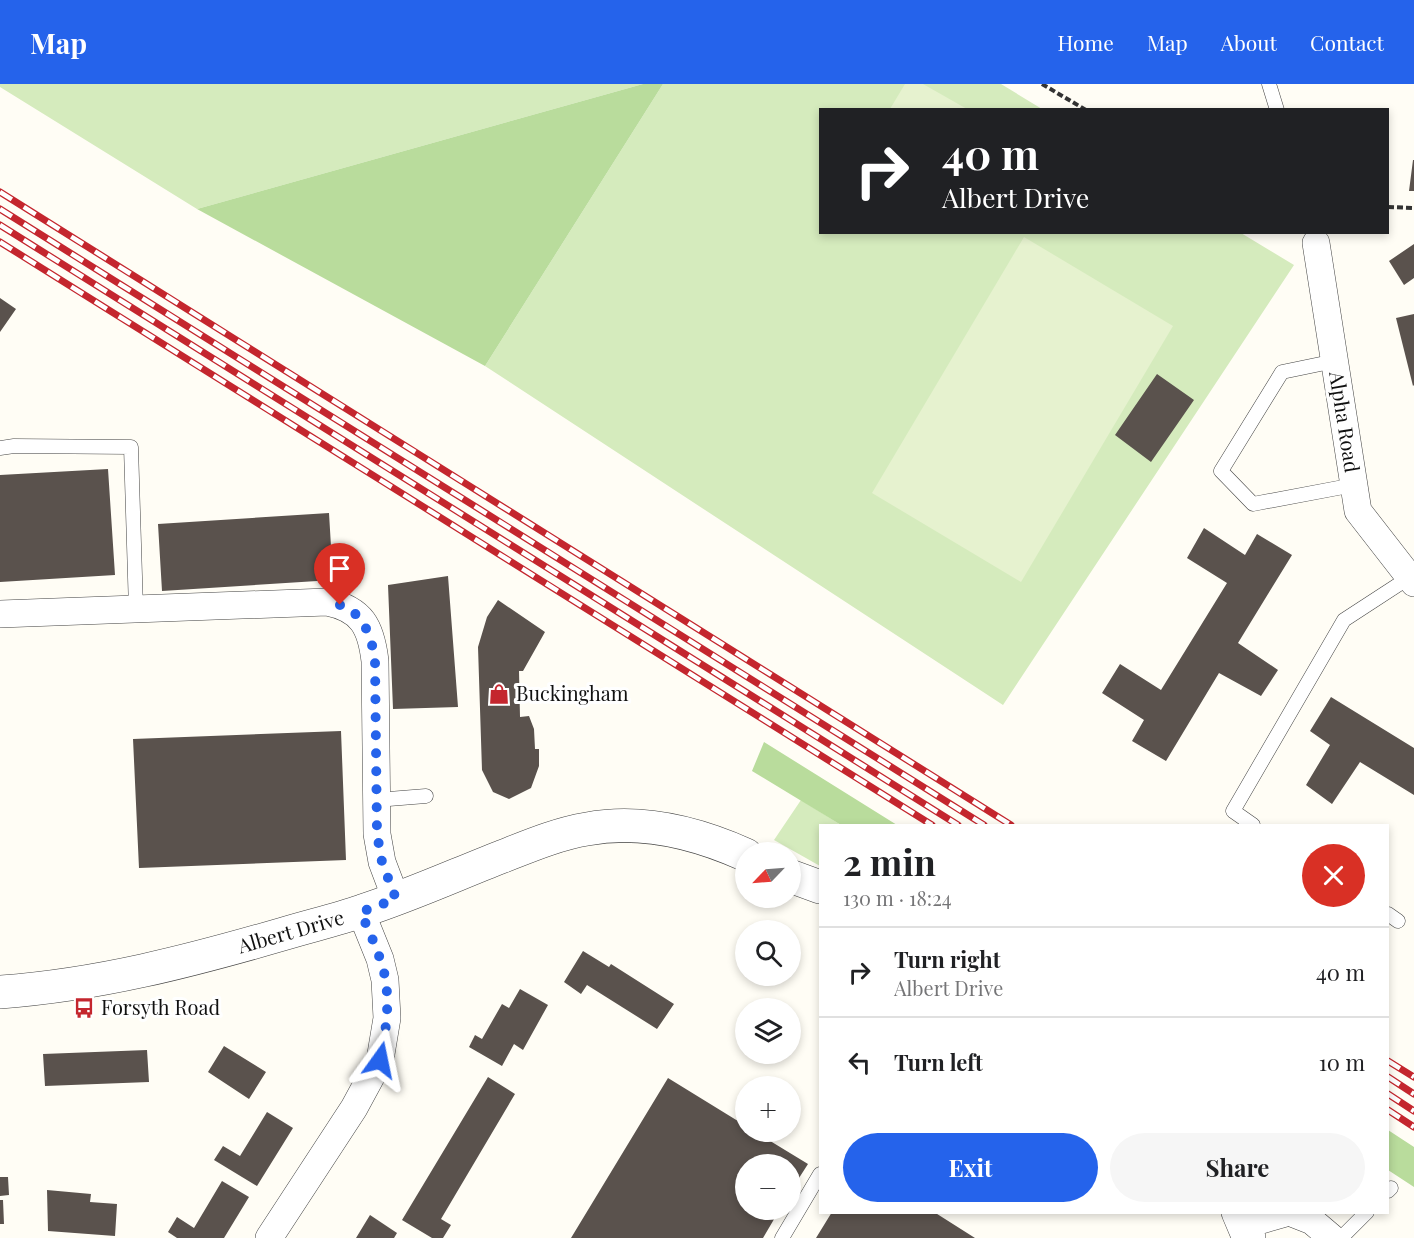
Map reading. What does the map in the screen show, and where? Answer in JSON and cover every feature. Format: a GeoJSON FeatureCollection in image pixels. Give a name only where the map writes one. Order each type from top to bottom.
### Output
{"type":"FeatureCollection","features":[{"type":"Feature","properties":{"kind":"street","name":"Alpha Road"},"geometry":{"type":"LineString","coordinates":[[1315,238],[1358,511],[1412,580]]}},
{"type":"Feature","properties":{"kind":"street"},"geometry":{"type":"LineString","coordinates":[[0,614],[327,602],[349,608],[363,622],[373,647],[379,849],[396,899]]}},
{"type":"Feature","properties":{"kind":"street","name":"Albert Drive"},"geometry":{"type":"LineString","coordinates":[[0,992],[64,985],[193,960],[361,912],[542,841],[589,829],[639,827],[681,832],[720,843],[735,850]]}},
{"type":"Feature","properties":{"kind":"street"},"geometry":{"type":"LineString","coordinates":[[801,880],[819,887]]}},
{"type":"Feature","properties":{"kind":"street"},"geometry":{"type":"LineString","coordinates":[[269,1238],[354,1108],[380,1060],[386,1035],[385,980],[380,959],[361,912]]}},
{"type":"Feature","properties":{"kind":"street"},"geometry":{"type":"LineString","coordinates":[[1243,1225],[1282,1214]]}},
{"type":"Feature","properties":{"kind":"street"},"geometry":{"type":"LineString","coordinates":[[1294,1214],[1312,1221],[1332,1238]]}},
{"type":"Feature","properties":{"kind":"lane"},"geometry":{"type":"LineString","coordinates":[[1269,84],[1276,108]]}},
{"type":"Feature","properties":{"kind":"lane"},"geometry":{"type":"LineString","coordinates":[[1335,361],[1282,372],[1221,471],[1253,504],[1354,485]]}},
{"type":"Feature","properties":{"kind":"lane"},"geometry":{"type":"LineString","coordinates":[[0,448],[14,446],[131,447],[136,609]]}},
{"type":"Feature","properties":{"kind":"lane"},"geometry":{"type":"LineString","coordinates":[[1252,824],[1233,811],[1344,620],[1412,580]]}},
{"type":"Feature","properties":{"kind":"lane"},"geometry":{"type":"LineString","coordinates":[[376,800],[426,796]]}},
{"type":"Feature","properties":{"kind":"lane"},"geometry":{"type":"LineString","coordinates":[[782,1238],[819,1176]]}},
{"type":"Feature","properties":{"kind":"lane"},"geometry":{"type":"LineString","coordinates":[[1341,1238],[1365,1214]]}},
{"type":"Feature","properties":{"kind":"path"},"geometry":{"type":"LineString","coordinates":[[1042,84],[1083,108]]}},
{"type":"Feature","properties":{"kind":"path"},"geometry":{"type":"LineString","coordinates":[[1389,207],[1414,208]]}},
{"type":"Feature","properties":{"kind":"green space"},"geometry":{"type":"Polygon","coordinates":[[[0,84],[643,84],[197,209],[0,87],[0,84]]]}},
{"type":"Feature","properties":{"kind":"green space"},"geometry":{"type":"Polygon","coordinates":[[[643,84],[663,84],[485,366],[197,209],[643,84]]]}},
{"type":"Feature","properties":{"kind":"green space"},"geometry":{"type":"Polygon","coordinates":[[[663,84],[1001,84],[1040,108],[819,108],[819,234],[1243,234],[1294,265],[1003,705],[485,366],[663,84]]]}},
{"type":"Feature","properties":{"kind":"green space"},"geometry":{"type":"Polygon","coordinates":[[[905,84],[923,84],[965,108],[891,108],[905,84]]]}},
{"type":"Feature","properties":{"kind":"green space"},"geometry":{"type":"Polygon","coordinates":[[[1024,237],[1173,326],[1021,582],[872,493],[1024,237]]]}},
{"type":"Feature","properties":{"kind":"green space"},"geometry":{"type":"Polygon","coordinates":[[[764,742],[895,824],[839,824],[752,771],[764,742]]]}},
{"type":"Feature","properties":{"kind":"green space"},"geometry":{"type":"Polygon","coordinates":[[[801,800],[839,824],[819,824],[819,865],[801,855],[801,842],[774,840],[801,800]]]}},
{"type":"Feature","properties":{"kind":"green space"},"geometry":{"type":"Polygon","coordinates":[[[1389,1131],[1414,1147],[1414,1187],[1389,1171],[1389,1131]]]}},
{"type":"Feature","properties":{"kind":"building"},"geometry":{"type":"Polygon","coordinates":[[[1413,160],[1414,191],[1409,191],[1413,160]]]}},
{"type":"Feature","properties":{"kind":"building"},"geometry":{"type":"Polygon","coordinates":[[[1414,244],[1414,278],[1404,285],[1389,261],[1414,244]]]}},
{"type":"Feature","properties":{"kind":"building"},"geometry":{"type":"Polygon","coordinates":[[[0,298],[16,309],[0,332],[0,298]]]}},
{"type":"Feature","properties":{"kind":"building"},"geometry":{"type":"Polygon","coordinates":[[[1414,314],[1414,385],[1413,386],[1396,318],[1414,314]]]}},
{"type":"Feature","properties":{"kind":"building"},"geometry":{"type":"Polygon","coordinates":[[[1157,374],[1194,400],[1151,462],[1115,435],[1157,374]]]}},
{"type":"Feature","properties":{"kind":"building"},"geometry":{"type":"Polygon","coordinates":[[[108,469],[115,575],[0,582],[0,475],[108,469]]]}},
{"type":"Feature","properties":{"kind":"building"},"geometry":{"type":"Polygon","coordinates":[[[329,513],[333,580],[162,591],[158,524],[329,513]]]}},
{"type":"Feature","properties":{"kind":"building"},"geometry":{"type":"Polygon","coordinates":[[[1204,528],[1245,555],[1257,534],[1292,555],[1238,643],[1278,670],[1261,696],[1219,673],[1166,761],[1132,741],[1144,720],[1102,693],[1120,664],[1161,690],[1227,583],[1187,558],[1204,528]]]}},
{"type":"Feature","properties":{"kind":"building"},"geometry":{"type":"Polygon","coordinates":[[[448,576],[458,707],[393,709],[388,585],[448,576]]]}},
{"type":"Feature","properties":{"kind":"building","name":"Buckingham"},"geometry":{"type":"Polygon","coordinates":[[[498,600],[545,632],[523,671],[519,671],[520,717],[529,716],[534,729],[535,749],[539,749],[539,766],[531,788],[509,799],[493,792],[482,770],[478,647],[487,617],[498,600]]]}},
{"type":"Feature","properties":{"kind":"building"},"geometry":{"type":"Polygon","coordinates":[[[1331,697],[1414,748],[1414,795],[1360,762],[1332,804],[1306,785],[1330,745],[1310,731],[1331,697]]]}},
{"type":"Feature","properties":{"kind":"building"},"geometry":{"type":"Polygon","coordinates":[[[341,731],[346,860],[139,868],[133,739],[341,731]]]}},
{"type":"Feature","properties":{"kind":"building"},"geometry":{"type":"Polygon","coordinates":[[[583,951],[609,967],[611,964],[674,1004],[657,1029],[587,985],[581,994],[564,982],[583,951]]]}},
{"type":"Feature","properties":{"kind":"building"},"geometry":{"type":"Polygon","coordinates":[[[520,989],[548,1005],[523,1050],[514,1044],[502,1066],[469,1047],[475,1035],[482,1039],[502,1004],[509,1008],[520,989]]]}},
{"type":"Feature","properties":{"kind":"building"},"geometry":{"type":"Polygon","coordinates":[[[224,1046],[266,1072],[249,1099],[208,1072],[224,1046]]]}},
{"type":"Feature","properties":{"kind":"building"},"geometry":{"type":"Polygon","coordinates":[[[147,1050],[149,1082],[45,1086],[43,1054],[147,1050]]]}},
{"type":"Feature","properties":{"kind":"building"},"geometry":{"type":"Polygon","coordinates":[[[488,1077],[515,1094],[441,1219],[451,1225],[443,1238],[432,1238],[402,1220],[488,1077]]]}},
{"type":"Feature","properties":{"kind":"building"},"geometry":{"type":"Polygon","coordinates":[[[668,1078],[735,1119],[735,1142],[772,1142],[792,1154],[735,1154],[735,1220],[774,1220],[763,1238],[571,1238],[668,1078]]]}},
{"type":"Feature","properties":{"kind":"building"},"geometry":{"type":"Polygon","coordinates":[[[267,1112],[293,1128],[257,1186],[214,1160],[223,1146],[240,1156],[267,1112]]]}},
{"type":"Feature","properties":{"kind":"building"},"geometry":{"type":"Polygon","coordinates":[[[801,1160],[808,1164],[801,1175],[801,1160]]]}},
{"type":"Feature","properties":{"kind":"building"},"geometry":{"type":"Polygon","coordinates":[[[0,1177],[8,1177],[9,1195],[0,1196],[0,1177]]]}},
{"type":"Feature","properties":{"kind":"building"},"geometry":{"type":"Polygon","coordinates":[[[222,1181],[249,1197],[224,1238],[177,1238],[168,1232],[177,1217],[194,1228],[222,1181]]]}},
{"type":"Feature","properties":{"kind":"building"},"geometry":{"type":"Polygon","coordinates":[[[47,1190],[91,1194],[90,1202],[117,1204],[115,1236],[48,1231],[47,1190]]]}},
{"type":"Feature","properties":{"kind":"building"},"geometry":{"type":"Polygon","coordinates":[[[0,1200],[3,1200],[4,1224],[0,1224],[0,1200]]]}},
{"type":"Feature","properties":{"kind":"building"},"geometry":{"type":"Polygon","coordinates":[[[831,1214],[937,1214],[975,1238],[816,1238],[831,1214]]]}},
{"type":"Feature","properties":{"kind":"building"},"geometry":{"type":"Polygon","coordinates":[[[370,1215],[397,1233],[394,1238],[356,1238],[370,1215]]]}},
{"type":"Feature","properties":{"kind":"railway"},"geometry":{"type":"LineString","coordinates":[[0,192],[1009,824]]}},
{"type":"Feature","properties":{"kind":"railway"},"geometry":{"type":"LineString","coordinates":[[0,209],[982,824]]}},
{"type":"Feature","properties":{"kind":"railway"},"geometry":{"type":"LineString","coordinates":[[0,225],[956,824]]}},
{"type":"Feature","properties":{"kind":"railway"},"geometry":{"type":"LineString","coordinates":[[0,242],[930,824]]}},
{"type":"Feature","properties":{"kind":"railway"},"geometry":{"type":"LineString","coordinates":[[1389,1062],[1414,1077]]}},
{"type":"Feature","properties":{"kind":"railway"},"geometry":{"type":"LineString","coordinates":[[1389,1078],[1414,1094]]}},
{"type":"Feature","properties":{"kind":"railway"},"geometry":{"type":"LineString","coordinates":[[1389,1095],[1414,1111]]}},
{"type":"Feature","properties":{"kind":"railway"},"geometry":{"type":"LineString","coordinates":[[1389,1111],[1414,1127]]}},
{"type":"Feature","properties":{"kind":"place","name":"Buckingham"},"geometry":{"type":"Point","coordinates":[499,694]}},
{"type":"Feature","properties":{"kind":"place","name":"Forsyth Road"},"geometry":{"type":"Point","coordinates":[84,1008]}},
{"type":"Feature","properties":{"kind":"route"},"geometry":{"type":"LineString","coordinates":[[340,605],[349,608],[363,622],[373,647],[377,834],[382,862],[396,899],[361,912],[380,959],[385,980],[386,1035],[380,1060]]}}]}
